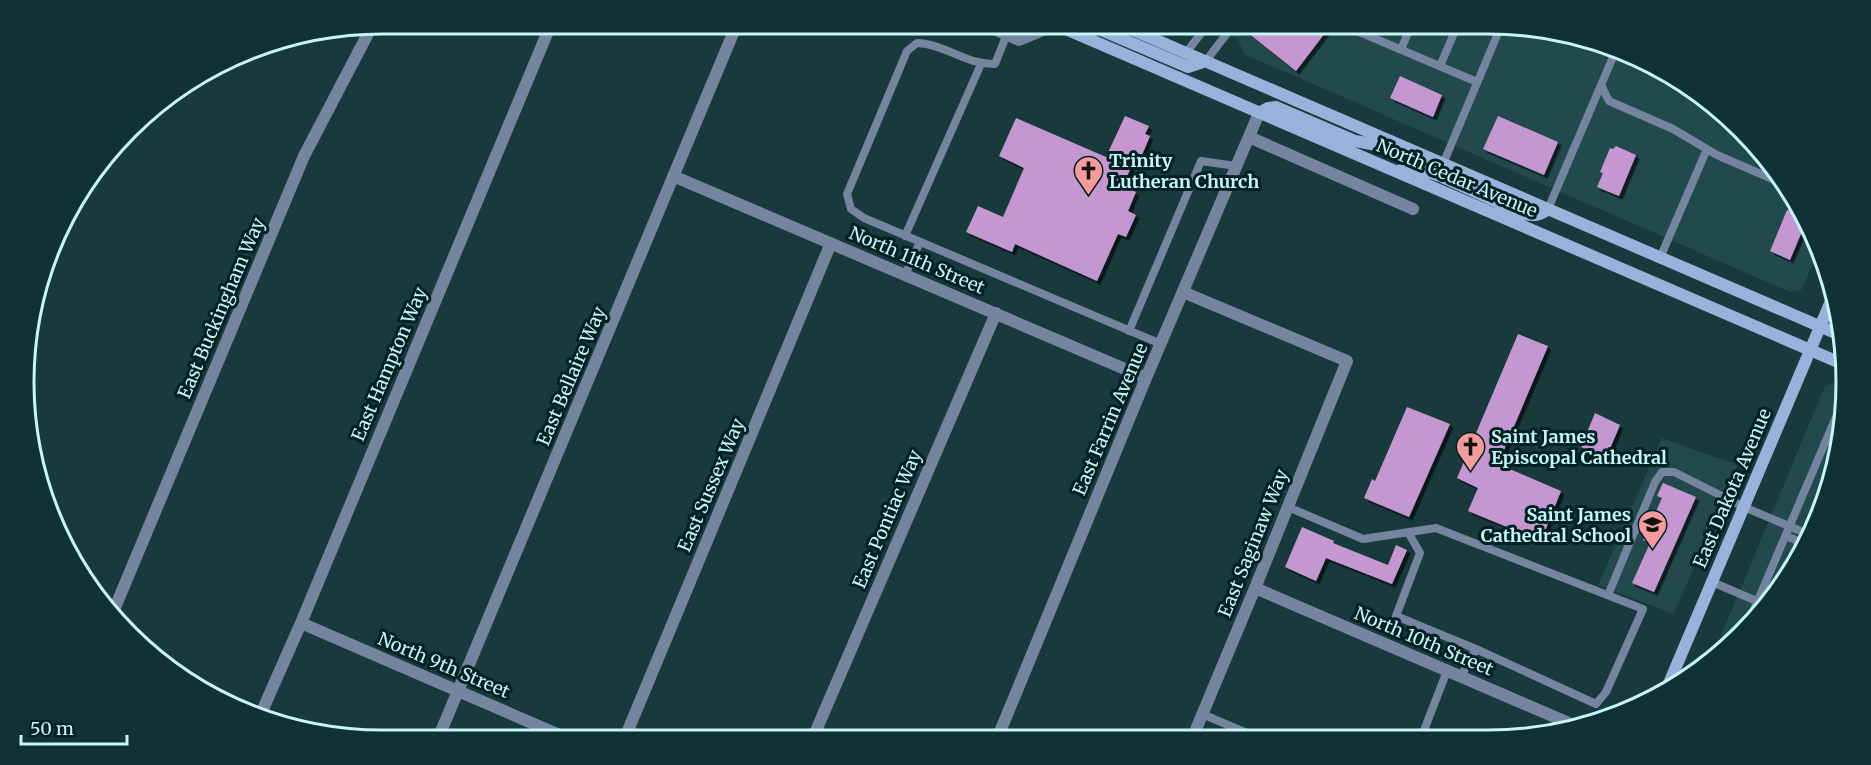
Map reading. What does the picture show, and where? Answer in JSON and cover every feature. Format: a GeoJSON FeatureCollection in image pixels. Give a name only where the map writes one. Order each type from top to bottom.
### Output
{"type":"FeatureCollection","features":[{"type":"Feature","properties":{"kind":"main road","name":"North Cedar Avenue"},"geometry":{"type":"LineString","coordinates":[[1079,34],[1836,361]]}},
{"type":"Feature","properties":{"kind":"main road"},"geometry":{"type":"LineString","coordinates":[[1110,34],[1188,67],[1206,61]]}},
{"type":"Feature","properties":{"kind":"main road","name":"North Cedar Avenue"},"geometry":{"type":"LineString","coordinates":[[1142,34],[1833,332]]}},
{"type":"Feature","properties":{"kind":"main road"},"geometry":{"type":"LineString","coordinates":[[1259,113],[1276,107],[1355,141],[1377,145],[1391,141]]}},
{"type":"Feature","properties":{"kind":"main road"},"geometry":{"type":"LineString","coordinates":[[1396,172],[1408,169],[1421,170],[1440,176],[1524,214],[1534,216],[1548,209]]}},
{"type":"Feature","properties":{"kind":"main road","name":"East Dakota Avenue"},"geometry":{"type":"LineString","coordinates":[[1671,679],[1828,307]]}},
{"type":"Feature","properties":{"kind":"street","name":"East Hampton Way"},"geometry":{"type":"LineString","coordinates":[[263,709],[547,34]]}},
{"type":"Feature","properties":{"kind":"street","name":"East Bellaire Way"},"geometry":{"type":"LineString","coordinates":[[442,730],[733,34]]}},
{"type":"Feature","properties":{"kind":"street"},"geometry":{"type":"LineString","coordinates":[[1006,34],[1013,37],[1023,34]]}},
{"type":"Feature","properties":{"kind":"street","name":"East Buckingham Way"},"geometry":{"type":"LineString","coordinates":[[116,606],[304,156],[367,35]]}},
{"type":"Feature","properties":{"kind":"street","name":"East Farrin Avenue"},"geometry":{"type":"LineString","coordinates":[[1001,730],[1146,378],[1259,113]]}},
{"type":"Feature","properties":{"kind":"street"},"geometry":{"type":"LineString","coordinates":[[1249,137],[1413,209]]}},
{"type":"Feature","properties":{"kind":"street","name":"North 11th Street"},"geometry":{"type":"LineString","coordinates":[[673,176],[1146,378]]}},
{"type":"Feature","properties":{"kind":"street","name":"East Sussex Way"},"geometry":{"type":"LineString","coordinates":[[628,730],[831,243]]}},
{"type":"Feature","properties":{"kind":"street","name":"East Saginaw Way"},"geometry":{"type":"LineString","coordinates":[[1183,292],[1347,361],[1256,588],[1195,730]]}},
{"type":"Feature","properties":{"kind":"street","name":"East Pontiac Way"},"geometry":{"type":"LineString","coordinates":[[816,730],[996,313]]}},
{"type":"Feature","properties":{"kind":"street","name":"North 10th Street"},"geometry":{"type":"LineString","coordinates":[[1256,588],[1461,676],[1562,723]]}},
{"type":"Feature","properties":{"kind":"street","name":"North 9th Street"},"geometry":{"type":"LineString","coordinates":[[301,623],[548,730]]}},
{"type":"Feature","properties":{"kind":"lane"},"geometry":{"type":"LineString","coordinates":[[1186,53],[1200,34]]}},
{"type":"Feature","properties":{"kind":"lane"},"geometry":{"type":"LineString","coordinates":[[1206,61],[1226,34]]}},
{"type":"Feature","properties":{"kind":"lane"},"geometry":{"type":"LineString","coordinates":[[1369,34],[1477,82]]}},
{"type":"Feature","properties":{"kind":"lane"},"geometry":{"type":"LineString","coordinates":[[1401,49],[1408,34]]}},
{"type":"Feature","properties":{"kind":"lane"},"geometry":{"type":"LineString","coordinates":[[1440,66],[1454,34]]}},
{"type":"Feature","properties":{"kind":"lane"},"geometry":{"type":"LineString","coordinates":[[1443,164],[1498,34]]}},
{"type":"Feature","properties":{"kind":"lane"},"geometry":{"type":"LineString","coordinates":[[1013,37],[995,64],[981,64],[928,43],[917,43],[907,51],[847,194],[851,209],[864,218],[905,236],[1161,344]]}},
{"type":"Feature","properties":{"kind":"lane"},"geometry":{"type":"LineString","coordinates":[[1548,209],[1613,58]]}},
{"type":"Feature","properties":{"kind":"lane"},"geometry":{"type":"LineString","coordinates":[[905,236],[981,64]]}},
{"type":"Feature","properties":{"kind":"lane"},"geometry":{"type":"LineString","coordinates":[[1601,85],[1609,101],[1673,129],[1707,149],[1770,178]]}},
{"type":"Feature","properties":{"kind":"lane"},"geometry":{"type":"LineString","coordinates":[[1660,258],[1707,149]]}},
{"type":"Feature","properties":{"kind":"lane"},"geometry":{"type":"LineString","coordinates":[[1129,331],[1201,161],[1236,166]]}},
{"type":"Feature","properties":{"kind":"lane"},"geometry":{"type":"LineString","coordinates":[[905,274],[920,242]]}},
{"type":"Feature","properties":{"kind":"lane"},"geometry":{"type":"LineString","coordinates":[[1766,593],[1786,536],[1835,420]]}},
{"type":"Feature","properties":{"kind":"lane"},"geometry":{"type":"LineString","coordinates":[[1608,595],[1655,482],[1662,472],[1674,472],[1744,507],[1803,532]]}},
{"type":"Feature","properties":{"kind":"lane"},"geometry":{"type":"LineString","coordinates":[[1288,507],[1363,539],[1408,532],[1436,528],[1643,609],[1606,692],[1596,704],[1476,649],[1396,616],[1420,553],[1408,532]]}},
{"type":"Feature","properties":{"kind":"lane"},"geometry":{"type":"LineString","coordinates":[[1786,536],[1798,541]]}},
{"type":"Feature","properties":{"kind":"lane"},"geometry":{"type":"LineString","coordinates":[[1712,582],[1758,602]]}},
{"type":"Feature","properties":{"kind":"lane"},"geometry":{"type":"LineString","coordinates":[[1461,676],[1476,649]]}},
{"type":"Feature","properties":{"kind":"lane"},"geometry":{"type":"LineString","coordinates":[[1424,730],[1447,671]]}},
{"type":"Feature","properties":{"kind":"lane"},"geometry":{"type":"LineString","coordinates":[[1202,714],[1240,730]]}},
{"type":"Feature","properties":{"kind":"shaded area"},"geometry":{"type":"Polygon","coordinates":[[[1217,34],[1511,35],[1579,46],[1622,61],[1682,93],[1735,136],[1778,189],[1801,229],[1814,261],[1801,290],[1790,292],[1244,54],[1238,39],[1217,34]]]}},
{"type":"Feature","properties":{"kind":"shaded area"},"geometry":{"type":"Polygon","coordinates":[[[1836,382],[1834,428],[1825,473],[1810,516],[1778,576],[1735,629],[1717,645],[1825,386],[1836,382]]]}},
{"type":"Feature","properties":{"kind":"shaded area"},"geometry":{"type":"Polygon","coordinates":[[[1662,438],[1737,465],[1674,614],[1598,585],[1662,438]]]}},
{"type":"Feature","properties":{"kind":"building"},"geometry":{"type":"Polygon","coordinates":[[[1253,34],[1324,34],[1296,71],[1252,36],[1253,34]]]}},
{"type":"Feature","properties":{"kind":"building"},"geometry":{"type":"Polygon","coordinates":[[[1400,76],[1442,95],[1433,117],[1390,98],[1400,76]]]}},
{"type":"Feature","properties":{"kind":"building"},"geometry":{"type":"Polygon","coordinates":[[[1125,116],[1149,126],[1145,134],[1150,136],[1142,155],[1137,153],[1126,179],[1130,182],[1127,188],[1136,192],[1128,211],[1136,215],[1126,237],[1118,234],[1097,281],[1015,244],[1012,252],[966,232],[978,206],[1003,217],[1024,168],[999,156],[1016,118],[1106,157],[1125,116]]]}},
{"type":"Feature","properties":{"kind":"building"},"geometry":{"type":"Polygon","coordinates":[[[1498,116],[1558,142],[1544,175],[1483,149],[1498,116]]]}},
{"type":"Feature","properties":{"kind":"building"},"geometry":{"type":"Polygon","coordinates":[[[1616,146],[1636,155],[1619,196],[1597,187],[1603,173],[1600,172],[1610,148],[1613,149],[1616,146]]]}},
{"type":"Feature","properties":{"kind":"building"},"geometry":{"type":"Polygon","coordinates":[[[1787,210],[1791,211],[1802,231],[1790,260],[1770,251],[1787,210]]]}},
{"type":"Feature","properties":{"kind":"building"},"geometry":{"type":"Polygon","coordinates":[[[1518,334],[1548,346],[1498,464],[1561,491],[1541,541],[1468,511],[1478,488],[1457,478],[1518,334]]]}},
{"type":"Feature","properties":{"kind":"building"},"geometry":{"type":"Polygon","coordinates":[[[1407,407],[1450,424],[1409,517],[1364,498],[1372,479],[1375,481],[1407,407]]]}},
{"type":"Feature","properties":{"kind":"building"},"geometry":{"type":"Polygon","coordinates":[[[1595,413],[1620,425],[1606,458],[1581,447],[1595,413]]]}},
{"type":"Feature","properties":{"kind":"building"},"geometry":{"type":"Polygon","coordinates":[[[1663,483],[1696,497],[1654,592],[1632,583],[1650,543],[1643,540],[1662,498],[1657,496],[1663,483]]]}},
{"type":"Feature","properties":{"kind":"building"},"geometry":{"type":"Polygon","coordinates":[[[1302,527],[1334,541],[1333,543],[1388,565],[1396,545],[1407,550],[1392,584],[1326,558],[1316,581],[1285,567],[1302,527]]]}},
{"type":"Feature","properties":{"kind":"place","name":"Trinity Lutheran Church"},"geometry":{"type":"Point","coordinates":[1088,196]}},
{"type":"Feature","properties":{"kind":"place","name":"Saint James Episcopal Cathedral"},"geometry":{"type":"Point","coordinates":[1470,472]}},
{"type":"Feature","properties":{"kind":"place","name":"Saint James Cathedral School"},"geometry":{"type":"Point","coordinates":[1652,550]}}]}
